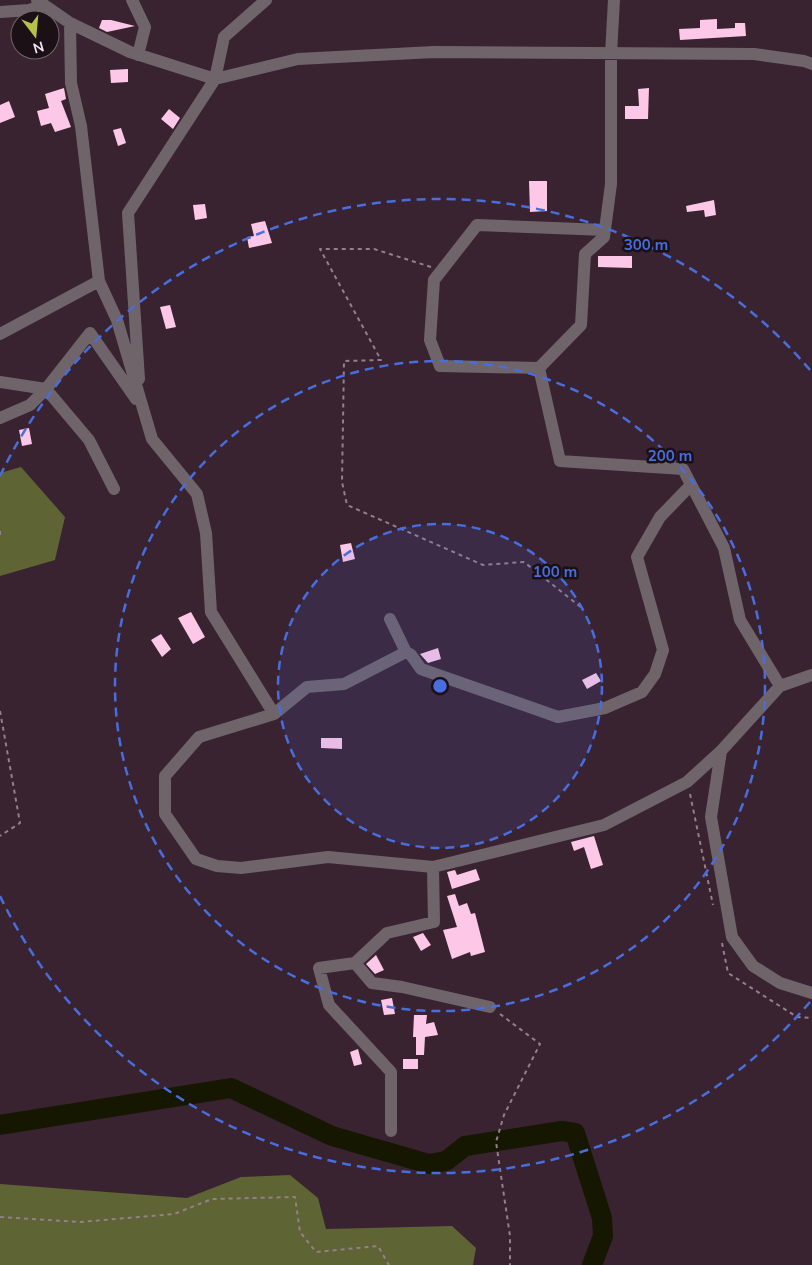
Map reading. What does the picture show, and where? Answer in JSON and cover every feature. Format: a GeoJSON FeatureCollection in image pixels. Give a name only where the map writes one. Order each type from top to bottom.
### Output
{"type":"FeatureCollection","features":[{"type":"Feature","properties":{"kind":"street"},"geometry":{"type":"LineString","coordinates":[[132,0],[144,27],[138,55]]}},
{"type":"Feature","properties":{"kind":"street"},"geometry":{"type":"LineString","coordinates":[[141,407],[128,213],[215,79],[224,37],[266,0]]}},
{"type":"Feature","properties":{"kind":"street"},"geometry":{"type":"LineString","coordinates":[[605,230],[477,225],[434,280],[430,340],[440,366],[539,368],[581,325],[585,254],[604,237],[605,230],[611,184],[614,0]]}},
{"type":"Feature","properties":{"kind":"street"},"geometry":{"type":"LineString","coordinates":[[0,12],[29,10],[39,2],[70,24],[138,55],[215,79],[298,59],[434,52],[754,54],[812,64]]}},
{"type":"Feature","properties":{"kind":"street"},"geometry":{"type":"LineString","coordinates":[[70,24],[71,83],[81,126],[99,281],[117,320],[141,407],[152,439],[197,494],[206,533],[212,612],[274,714]]}},
{"type":"Feature","properties":{"kind":"street"},"geometry":{"type":"LineString","coordinates":[[0,334],[99,281]]}},
{"type":"Feature","properties":{"kind":"street"},"geometry":{"type":"LineString","coordinates":[[0,418],[30,405],[46,389],[90,333],[141,407]]}},
{"type":"Feature","properties":{"kind":"street"},"geometry":{"type":"LineString","coordinates":[[539,368],[560,461],[683,469],[724,548],[740,620],[780,686]]}},
{"type":"Feature","properties":{"kind":"street"},"geometry":{"type":"LineString","coordinates":[[0,382],[46,389],[89,440],[114,489]]}},
{"type":"Feature","properties":{"kind":"street"},"geometry":{"type":"LineString","coordinates":[[390,619],[406,652],[411,655],[421,669],[558,717],[606,708],[642,692],[656,674],[663,650],[637,557],[660,517],[691,485]]}},
{"type":"Feature","properties":{"kind":"street"},"geometry":{"type":"LineString","coordinates":[[406,652],[344,684],[307,687],[274,714],[199,737],[165,776],[166,814],[196,859],[217,866],[241,868],[328,857],[433,866],[604,825],[687,782],[722,751],[780,686],[812,675]]}},
{"type":"Feature","properties":{"kind":"street"},"geometry":{"type":"LineString","coordinates":[[722,751],[711,817],[732,937],[754,966],[780,983],[812,993]]}},
{"type":"Feature","properties":{"kind":"street"},"geometry":{"type":"LineString","coordinates":[[391,1131],[391,1072],[329,1005],[319,968],[355,963],[387,933],[434,922],[433,866]]}},
{"type":"Feature","properties":{"kind":"street"},"geometry":{"type":"LineString","coordinates":[[355,963],[372,983],[402,986],[490,1007]]}},
{"type":"Feature","properties":{"kind":"path"},"geometry":{"type":"LineString","coordinates":[[442,270],[374,249],[320,249],[381,360],[344,361],[342,482],[347,505],[483,565],[524,562],[582,608]]}},
{"type":"Feature","properties":{"kind":"path"},"geometry":{"type":"LineString","coordinates":[[0,530],[0,535]]}},
{"type":"Feature","properties":{"kind":"path"},"geometry":{"type":"LineString","coordinates":[[0,711],[20,823],[0,836]]}},
{"type":"Feature","properties":{"kind":"path"},"geometry":{"type":"LineString","coordinates":[[490,1007],[540,1044],[504,1115],[496,1142],[510,1236],[510,1265]]}},
{"type":"Feature","properties":{"kind":"path"},"geometry":{"type":"LineString","coordinates":[[0,1217],[80,1222],[174,1214],[212,1199],[295,1197],[300,1232],[316,1252],[378,1246],[389,1265]]}},
{"type":"Feature","properties":{"kind":"green space"},"geometry":{"type":"Polygon","coordinates":[[[21,467],[65,517],[55,560],[0,576],[0,473],[21,467]]]}},
{"type":"Feature","properties":{"kind":"green space"},"geometry":{"type":"Polygon","coordinates":[[[290,1175],[318,1198],[326,1229],[452,1226],[476,1248],[473,1265],[0,1265],[0,1184],[187,1198],[241,1177],[290,1175]]]}},
{"type":"Feature","properties":{"kind":"building"},"geometry":{"type":"Polygon","coordinates":[[[717,19],[717,29],[735,28],[735,23],[745,23],[746,36],[680,40],[679,29],[700,28],[700,20],[717,19]]]}},
{"type":"Feature","properties":{"kind":"building"},"geometry":{"type":"Polygon","coordinates":[[[102,20],[111,20],[135,26],[107,32],[99,28],[102,20]]]}},
{"type":"Feature","properties":{"kind":"building"},"geometry":{"type":"Polygon","coordinates":[[[128,69],[128,82],[111,83],[110,70],[128,69]]]}},
{"type":"Feature","properties":{"kind":"building"},"geometry":{"type":"Polygon","coordinates":[[[64,88],[66,99],[61,101],[71,127],[55,132],[51,123],[41,126],[37,111],[49,108],[45,94],[64,88]]]}},
{"type":"Feature","properties":{"kind":"building"},"geometry":{"type":"Polygon","coordinates":[[[649,88],[648,119],[625,119],[625,106],[639,106],[638,89],[649,88]]]}},
{"type":"Feature","properties":{"kind":"building"},"geometry":{"type":"Polygon","coordinates":[[[9,101],[15,117],[0,123],[0,105],[9,101]]]}},
{"type":"Feature","properties":{"kind":"building"},"geometry":{"type":"Polygon","coordinates":[[[169,109],[180,118],[173,129],[161,119],[169,109]]]}},
{"type":"Feature","properties":{"kind":"building"},"geometry":{"type":"Polygon","coordinates":[[[121,128],[126,143],[118,146],[113,130],[121,128]]]}},
{"type":"Feature","properties":{"kind":"building"},"geometry":{"type":"Polygon","coordinates":[[[529,181],[547,181],[547,211],[530,212],[529,181]]]}},
{"type":"Feature","properties":{"kind":"building"},"geometry":{"type":"Polygon","coordinates":[[[714,200],[716,215],[705,217],[704,210],[687,212],[686,206],[714,200]]]}},
{"type":"Feature","properties":{"kind":"building"},"geometry":{"type":"Polygon","coordinates":[[[205,204],[207,218],[195,220],[193,205],[205,204]]]}},
{"type":"Feature","properties":{"kind":"building"},"geometry":{"type":"Polygon","coordinates":[[[265,221],[272,243],[249,248],[247,237],[254,236],[251,224],[265,221]]]}},
{"type":"Feature","properties":{"kind":"building"},"geometry":{"type":"Polygon","coordinates":[[[598,256],[632,256],[632,268],[598,267],[598,256]]]}},
{"type":"Feature","properties":{"kind":"building"},"geometry":{"type":"Polygon","coordinates":[[[170,305],[176,327],[166,329],[160,307],[170,305]]]}},
{"type":"Feature","properties":{"kind":"building"},"geometry":{"type":"Polygon","coordinates":[[[29,428],[32,444],[22,446],[19,430],[29,428]]]}},
{"type":"Feature","properties":{"kind":"building"},"geometry":{"type":"Polygon","coordinates":[[[351,543],[355,559],[343,562],[340,545],[351,543]]]}},
{"type":"Feature","properties":{"kind":"building"},"geometry":{"type":"Polygon","coordinates":[[[191,612],[205,637],[193,644],[178,618],[191,612]]]}},
{"type":"Feature","properties":{"kind":"building"},"geometry":{"type":"Polygon","coordinates":[[[161,634],[171,649],[162,657],[151,640],[161,634]]]}},
{"type":"Feature","properties":{"kind":"building"},"geometry":{"type":"Polygon","coordinates":[[[438,648],[441,659],[428,663],[420,654],[438,648]]]}},
{"type":"Feature","properties":{"kind":"building"},"geometry":{"type":"Polygon","coordinates":[[[596,673],[601,681],[587,689],[582,680],[596,673]]]}},
{"type":"Feature","properties":{"kind":"building"},"geometry":{"type":"Polygon","coordinates":[[[321,738],[342,738],[342,749],[321,748],[321,738]]]}},
{"type":"Feature","properties":{"kind":"building"},"geometry":{"type":"Polygon","coordinates":[[[594,836],[603,865],[591,869],[584,847],[574,851],[571,842],[594,836]]]}},
{"type":"Feature","properties":{"kind":"building"},"geometry":{"type":"Polygon","coordinates":[[[476,869],[480,880],[452,889],[447,872],[455,870],[457,875],[476,869]]]}},
{"type":"Feature","properties":{"kind":"building"},"geometry":{"type":"Polygon","coordinates":[[[455,894],[459,906],[467,903],[471,914],[475,913],[485,952],[471,956],[470,952],[452,959],[443,930],[457,927],[447,896],[455,894]]]}},
{"type":"Feature","properties":{"kind":"building"},"geometry":{"type":"Polygon","coordinates":[[[423,933],[431,945],[421,951],[413,937],[423,933]]]}},
{"type":"Feature","properties":{"kind":"building"},"geometry":{"type":"Polygon","coordinates":[[[376,955],[384,970],[375,974],[366,964],[376,955]]]}},
{"type":"Feature","properties":{"kind":"building"},"geometry":{"type":"Polygon","coordinates":[[[392,998],[395,1014],[384,1015],[381,1000],[392,998]]]}},
{"type":"Feature","properties":{"kind":"building"},"geometry":{"type":"Polygon","coordinates":[[[414,1015],[427,1015],[426,1024],[434,1022],[438,1035],[425,1037],[424,1055],[416,1055],[416,1037],[413,1037],[414,1015]]]}},
{"type":"Feature","properties":{"kind":"building"},"geometry":{"type":"Polygon","coordinates":[[[358,1049],[362,1064],[354,1066],[350,1052],[358,1049]]]}},
{"type":"Feature","properties":{"kind":"building"},"geometry":{"type":"Polygon","coordinates":[[[403,1059],[418,1059],[418,1069],[403,1069],[403,1059]]]}},
{"type":"Feature","properties":{"kind":"waterway"},"geometry":{"type":"LineString","coordinates":[[0,1125],[231,1088],[332,1136],[429,1164],[446,1161],[465,1146],[562,1131],[575,1133],[602,1218],[603,1236],[592,1265]]}}]}
